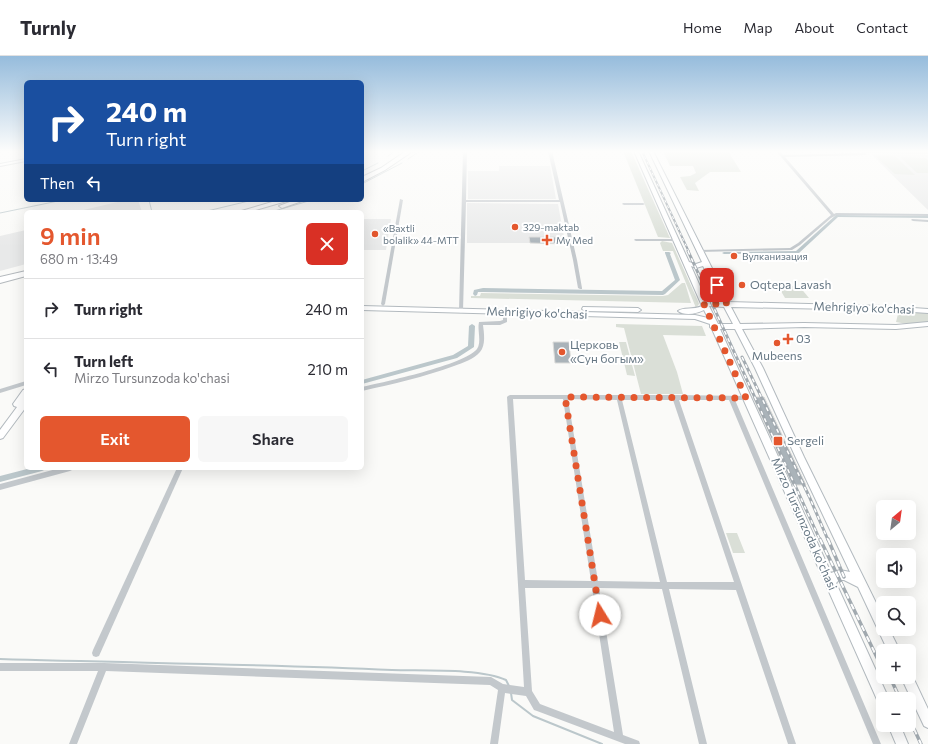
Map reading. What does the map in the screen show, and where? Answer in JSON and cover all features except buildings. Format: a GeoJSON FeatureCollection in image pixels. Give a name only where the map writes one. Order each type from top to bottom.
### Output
{"type":"FeatureCollection","features":[{"type":"Feature","properties":{"kind":"highway"},"geometry":{"type":"LineString","coordinates":[[263,210],[282,202]]}},
{"type":"Feature","properties":{"kind":"highway"},"geometry":{"type":"LineString","coordinates":[[251,210],[292,202]]}},
{"type":"Feature","properties":{"kind":"highway"},"geometry":{"type":"LineString","coordinates":[[0,275],[24,269]]}},
{"type":"Feature","properties":{"kind":"highway"},"geometry":{"type":"LineString","coordinates":[[0,280],[24,274]]}},
{"type":"Feature","properties":{"kind":"main road","name":"Mirzo Tursunzoda ko'chasi"},"geometry":{"type":"LineString","coordinates":[[650,183],[879,692]]}},
{"type":"Feature","properties":{"kind":"main road","name":"Mirzo Tursunzoda ko'chasi"},"geometry":{"type":"LineString","coordinates":[[666,183],[705,263],[739,327],[860,583],[890,644]]}},
{"type":"Feature","properties":{"kind":"main road"},"geometry":{"type":"LineString","coordinates":[[687,263],[696,266],[705,263]]}},
{"type":"Feature","properties":{"kind":"main road","name":"Mehrigiyo ko'chasi"},"geometry":{"type":"LineString","coordinates":[[364,304],[461,308],[506,312],[695,317],[703,318],[713,324],[739,327],[804,325],[896,327],[928,324]]}},
{"type":"Feature","properties":{"kind":"main road","name":"Mehrigiyo ko'chasi"},"geometry":{"type":"LineString","coordinates":[[364,308],[697,311],[705,305],[727,304],[884,308],[928,311]]}},
{"type":"Feature","properties":{"kind":"main road"},"geometry":{"type":"LineString","coordinates":[[0,427],[24,395]]}},
{"type":"Feature","properties":{"kind":"main road"},"geometry":{"type":"LineString","coordinates":[[0,436],[24,404]]}},
{"type":"Feature","properties":{"kind":"main road"},"geometry":{"type":"LineString","coordinates":[[830,582],[833,576],[839,574],[852,577],[860,583]]}},
{"type":"Feature","properties":{"kind":"main road"},"geometry":{"type":"LineString","coordinates":[[910,684],[928,722]]}},
{"type":"Feature","properties":{"kind":"main road"},"geometry":{"type":"LineString","coordinates":[[897,732],[902,744]]}},
{"type":"Feature","properties":{"kind":"street"},"geometry":{"type":"LineString","coordinates":[[461,308],[464,183]]}},
{"type":"Feature","properties":{"kind":"street"},"geometry":{"type":"LineString","coordinates":[[558,183],[580,288]]}},
{"type":"Feature","properties":{"kind":"street"},"geometry":{"type":"LineString","coordinates":[[805,183],[833,215]]}},
{"type":"Feature","properties":{"kind":"street"},"geometry":{"type":"LineString","coordinates":[[383,304],[401,200]]}},
{"type":"Feature","properties":{"kind":"street"},"geometry":{"type":"LineString","coordinates":[[464,201],[562,201]]}},
{"type":"Feature","properties":{"kind":"street"},"geometry":{"type":"LineString","coordinates":[[624,204],[643,204]]}},
{"type":"Feature","properties":{"kind":"street"},"geometry":{"type":"LineString","coordinates":[[699,251],[790,249],[833,215],[928,215]]}},
{"type":"Feature","properties":{"kind":"street"},"geometry":{"type":"LineString","coordinates":[[913,220],[928,221]]}},
{"type":"Feature","properties":{"kind":"street"},"geometry":{"type":"LineString","coordinates":[[636,240],[676,240]]}},
{"type":"Feature","properties":{"kind":"street"},"geometry":{"type":"LineString","coordinates":[[364,388],[457,363],[475,354],[480,348],[481,322],[500,323],[506,319],[506,312]]}},
{"type":"Feature","properties":{"kind":"street"},"geometry":{"type":"LineString","coordinates":[[0,391],[24,384]]}},
{"type":"Feature","properties":{"kind":"street"},"geometry":{"type":"LineString","coordinates":[[636,744],[537,707],[528,692],[523,584],[510,397],[746,398]]}},
{"type":"Feature","properties":{"kind":"street"},"geometry":{"type":"LineString","coordinates":[[565,397],[619,737]]}},
{"type":"Feature","properties":{"kind":"street"},"geometry":{"type":"LineString","coordinates":[[619,397],[703,744]]}},
{"type":"Feature","properties":{"kind":"street"},"geometry":{"type":"LineString","coordinates":[[675,397],[792,744]]}},
{"type":"Feature","properties":{"kind":"street"},"geometry":{"type":"LineString","coordinates":[[731,398],[877,744]]}},
{"type":"Feature","properties":{"kind":"street"},"geometry":{"type":"LineString","coordinates":[[0,487],[63,470]]}},
{"type":"Feature","properties":{"kind":"street"},"geometry":{"type":"LineString","coordinates":[[96,653],[179,470]]}},
{"type":"Feature","properties":{"kind":"street"},"geometry":{"type":"LineString","coordinates":[[523,584],[739,586]]}},
{"type":"Feature","properties":{"kind":"street"},"geometry":{"type":"LineString","coordinates":[[0,666],[104,667],[491,682],[503,689],[528,692]]}},
{"type":"Feature","properties":{"kind":"street"},"geometry":{"type":"LineString","coordinates":[[74,744],[104,667]]}},
{"type":"Feature","properties":{"kind":"street"},"geometry":{"type":"LineString","coordinates":[[494,744],[503,689]]}},
{"type":"Feature","properties":{"kind":"shaded area"},"geometry":{"type":"Polygon","coordinates":[[[468,183],[553,183],[556,199],[468,199],[468,183]]]}},
{"type":"Feature","properties":{"kind":"shaded area"},"geometry":{"type":"Polygon","coordinates":[[[636,183],[645,183],[670,238],[658,237],[636,183]]]}},
{"type":"Feature","properties":{"kind":"shaded area"},"geometry":{"type":"Polygon","coordinates":[[[683,183],[695,183],[699,191],[687,190],[683,183]]]}},
{"type":"Feature","properties":{"kind":"shaded area"},"geometry":{"type":"Polygon","coordinates":[[[901,183],[928,183],[928,210],[901,183]]]}},
{"type":"Feature","properties":{"kind":"shaded area"},"geometry":{"type":"Polygon","coordinates":[[[118,202],[139,202],[141,210],[84,210],[118,202]]]}},
{"type":"Feature","properties":{"kind":"shaded area","name":"329-maktab"},"geometry":{"type":"Polygon","coordinates":[[[467,203],[558,204],[564,237],[529,237],[530,243],[467,243],[467,203]]]}},
{"type":"Feature","properties":{"kind":"shaded area","name":"«Baxtli bolalik» 44-MTT"},"geometry":{"type":"Polygon","coordinates":[[[364,219],[391,219],[386,250],[364,250],[364,219]]]}},
{"type":"Feature","properties":{"kind":"shaded area"},"geometry":{"type":"Polygon","coordinates":[[[24,230],[24,265],[0,271],[0,236],[24,230]]]}},
{"type":"Feature","properties":{"kind":"shaded area"},"geometry":{"type":"Polygon","coordinates":[[[662,241],[672,243],[699,304],[696,308],[673,251],[663,251],[660,243],[662,241]]]}},
{"type":"Feature","properties":{"kind":"shaded area"},"geometry":{"type":"Polygon","coordinates":[[[682,283],[685,283],[691,303],[471,298],[471,296],[480,296],[481,293],[663,296],[668,295],[682,283]]]}},
{"type":"Feature","properties":{"kind":"shaded area"},"geometry":{"type":"Polygon","coordinates":[[[778,286],[799,286],[809,298],[785,298],[778,286]]]}},
{"type":"Feature","properties":{"kind":"shaded area"},"geometry":{"type":"Polygon","coordinates":[[[915,312],[928,313],[928,322],[907,324],[896,322],[898,314],[915,312]]]}},
{"type":"Feature","properties":{"kind":"shaded area"},"geometry":{"type":"Polygon","coordinates":[[[616,324],[702,326],[706,336],[663,335],[677,372],[683,394],[641,394],[624,328],[616,327],[616,324]]]}},
{"type":"Feature","properties":{"kind":"shaded area"},"geometry":{"type":"Polygon","coordinates":[[[619,342],[626,342],[635,376],[627,375],[619,342]]]}},
{"type":"Feature","properties":{"kind":"shaded area"},"geometry":{"type":"Polygon","coordinates":[[[726,533],[737,533],[745,553],[733,553],[726,533]]]}},
{"type":"Feature","properties":{"kind":"waterway"},"geometry":{"type":"LineString","coordinates":[[0,213],[53,202]]}},
{"type":"Feature","properties":{"kind":"waterway"},"geometry":{"type":"LineString","coordinates":[[150,202],[152,210]]}},
{"type":"Feature","properties":{"kind":"waterway"},"geometry":{"type":"LineString","coordinates":[[211,210],[245,202]]}},
{"type":"Feature","properties":{"kind":"waterway"},"geometry":{"type":"LineString","coordinates":[[278,210],[305,202]]}},
{"type":"Feature","properties":{"kind":"waterway"},"geometry":{"type":"LineString","coordinates":[[724,253],[797,252],[837,216],[928,217]]}},
{"type":"Feature","properties":{"kind":"waterway"},"geometry":{"type":"LineString","coordinates":[[475,294],[476,291],[483,290],[663,293],[678,280],[667,253],[669,253]]}},
{"type":"Feature","properties":{"kind":"waterway"},"geometry":{"type":"LineString","coordinates":[[364,381],[455,357],[471,347],[472,326]]}},
{"type":"Feature","properties":{"kind":"waterway"},"geometry":{"type":"LineString","coordinates":[[0,479],[34,470]]}},
{"type":"Feature","properties":{"kind":"waterway"},"geometry":{"type":"LineString","coordinates":[[0,659],[451,671],[495,676],[506,680],[509,686]]}},
{"type":"Feature","properties":{"kind":"waterway"},"geometry":{"type":"LineString","coordinates":[[511,693],[512,700],[533,716],[602,744]]}},
{"type":"Feature","properties":{"kind":"railway"},"geometry":{"type":"LineString","coordinates":[[657,183],[689,252]]}},
{"type":"Feature","properties":{"kind":"railway"},"geometry":{"type":"LineString","coordinates":[[688,251],[820,540]]}},
{"type":"Feature","properties":{"kind":"railway"},"geometry":{"type":"LineString","coordinates":[[742,357],[809,496],[828,540]]}},
{"type":"Feature","properties":{"kind":"railway"},"geometry":{"type":"LineString","coordinates":[[820,539],[876,655]]}},
{"type":"Feature","properties":{"kind":"railway"},"geometry":{"type":"LineString","coordinates":[[828,539],[844,577]]}},
{"type":"Feature","properties":{"kind":"railway"},"geometry":{"type":"LineString","coordinates":[[893,684],[897,692]]}},
{"type":"Feature","properties":{"kind":"railway"},"geometry":{"type":"LineString","coordinates":[[915,732],[921,744]]}},
{"type":"Feature","properties":{"kind":"place","name":"329-maktab"},"geometry":{"type":"Point","coordinates":[515,227]}},
{"type":"Feature","properties":{"kind":"place","name":"«Baxtli bolalik» 44-MTT"},"geometry":{"type":"Point","coordinates":[375,234]}},
{"type":"Feature","properties":{"kind":"place","name":"My Med"},"geometry":{"type":"Point","coordinates":[547,240]}},
{"type":"Feature","properties":{"kind":"place","name":"Вулканизация"},"geometry":{"type":"Point","coordinates":[734,256]}},
{"type":"Feature","properties":{"kind":"place","name":"Oqtepa Lavash"},"geometry":{"type":"Point","coordinates":[742,285]}},
{"type":"Feature","properties":{"kind":"place","name":"03"},"geometry":{"type":"Point","coordinates":[788,339]}},
{"type":"Feature","properties":{"kind":"place","name":"Mubeens"},"geometry":{"type":"Point","coordinates":[777,343]}},
{"type":"Feature","properties":{"kind":"place","name":"Церковь «Сун богым»"},"geometry":{"type":"Point","coordinates":[562,352]}},
{"type":"Feature","properties":{"kind":"place","name":"Sergeli"},"geometry":{"type":"Point","coordinates":[778,441]}},
{"type":"Feature","properties":{"kind":"route"},"geometry":{"type":"LineString","coordinates":[[600,615],[565,397],[746,398],[704,304],[727,304],[717,285]]}}]}
